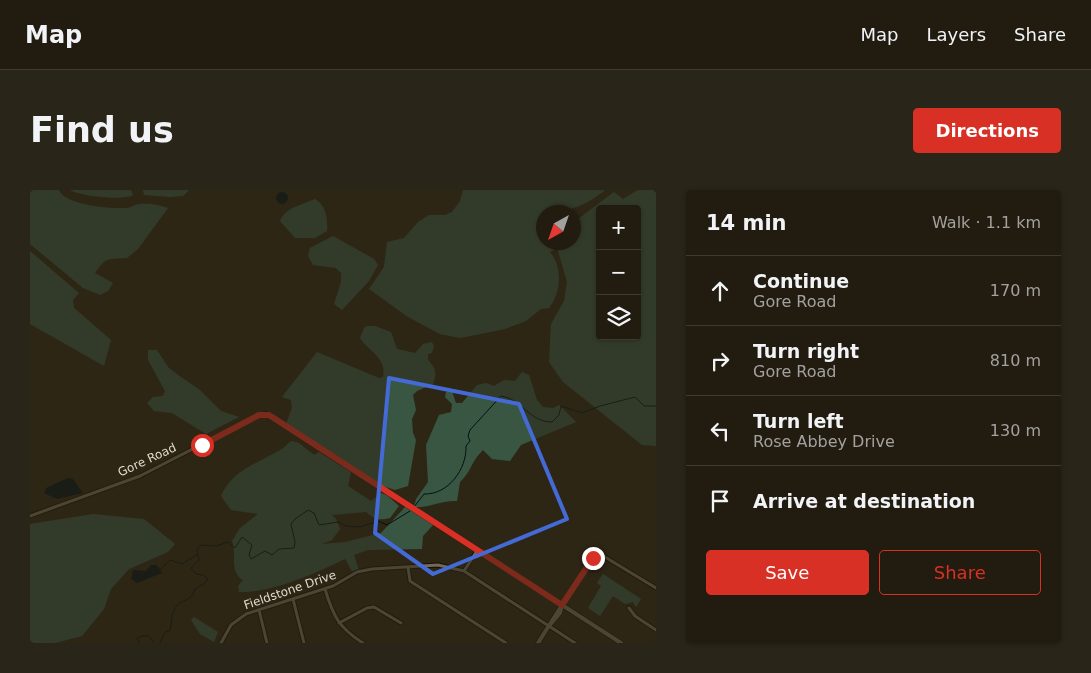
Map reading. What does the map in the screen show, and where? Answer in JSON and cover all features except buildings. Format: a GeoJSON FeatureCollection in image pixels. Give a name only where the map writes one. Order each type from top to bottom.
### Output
{"type":"FeatureCollection","features":[{"type":"Feature","properties":{"kind":"street","name":"Gore Road"},"geometry":{"type":"LineString","coordinates":[[30,516],[140,476],[259,415],[266,414],[621,643]]}},
{"type":"Feature","properties":{"kind":"street"},"geometry":{"type":"LineString","coordinates":[[464,571],[477,551]]}},
{"type":"Feature","properties":{"kind":"street"},"geometry":{"type":"LineString","coordinates":[[538,643],[560,612],[562,605],[593,558],[600,554],[656,588]]}},
{"type":"Feature","properties":{"kind":"street","name":"Fieldstone Drive"},"geometry":{"type":"LineString","coordinates":[[221,643],[235,621],[259,609],[325,589],[365,570],[438,565],[464,571],[575,643]]}},
{"type":"Feature","properties":{"kind":"street"},"geometry":{"type":"LineString","coordinates":[[408,567],[410,580],[506,643]]}},
{"type":"Feature","properties":{"kind":"street"},"geometry":{"type":"LineString","coordinates":[[325,589],[339,623],[363,643]]}},
{"type":"Feature","properties":{"kind":"street"},"geometry":{"type":"LineString","coordinates":[[293,599],[304,643]]}},
{"type":"Feature","properties":{"kind":"street"},"geometry":{"type":"LineString","coordinates":[[339,623],[367,608],[374,607],[401,622]]}},
{"type":"Feature","properties":{"kind":"street"},"geometry":{"type":"LineString","coordinates":[[629,608],[635,616],[656,630]]}},
{"type":"Feature","properties":{"kind":"street"},"geometry":{"type":"LineString","coordinates":[[259,609],[267,643]]}},
{"type":"Feature","properties":{"kind":"street"},"geometry":{"type":"LineString","coordinates":[[354,643],[357,639]]}},
{"type":"Feature","properties":{"kind":"highlighted area"},"geometry":{"type":"Polygon","coordinates":[[[389,378],[519,404],[567,519],[433,574],[375,533],[389,378]]]}},
{"type":"Feature","properties":{"kind":"green space"},"geometry":{"type":"Polygon","coordinates":[[[30,190],[59,190],[63,195],[78,203],[100,207],[126,208],[138,204],[147,204],[168,208],[138,249],[127,258],[105,261],[95,273],[113,283],[108,291],[100,295],[83,288],[30,244],[30,190]]]}},
{"type":"Feature","properties":{"kind":"green space"},"geometry":{"type":"Polygon","coordinates":[[[70,190],[131,190],[133,195],[120,198],[102,197],[70,190]]]}},
{"type":"Feature","properties":{"kind":"green space"},"geometry":{"type":"Polygon","coordinates":[[[143,190],[189,190],[183,196],[170,197],[144,195],[143,190]]]}},
{"type":"Feature","properties":{"kind":"green space"},"geometry":{"type":"Polygon","coordinates":[[[463,190],[605,190],[581,205],[536,205],[536,250],[554,250],[550,252],[559,273],[556,295],[549,308],[541,309],[526,321],[505,329],[460,338],[440,334],[408,317],[369,289],[384,267],[387,242],[404,238],[418,222],[429,215],[445,215],[452,212],[460,201],[463,190]]]}},
{"type":"Feature","properties":{"kind":"green space"},"geometry":{"type":"Polygon","coordinates":[[[638,190],[656,190],[656,446],[642,445],[563,382],[549,362],[551,324],[564,301],[567,282],[558,251],[581,250],[581,217],[596,206],[596,340],[641,340],[641,205],[597,205],[614,192],[623,199],[638,190]]]}},
{"type":"Feature","properties":{"kind":"green space"},"geometry":{"type":"Polygon","coordinates":[[[315,199],[322,205],[326,213],[327,231],[315,238],[295,238],[280,221],[290,209],[315,199]]]}},
{"type":"Feature","properties":{"kind":"green space"},"geometry":{"type":"Polygon","coordinates":[[[333,236],[374,259],[378,265],[369,281],[342,310],[334,304],[341,282],[341,273],[336,268],[313,265],[308,256],[310,248],[333,236]]]}},
{"type":"Feature","properties":{"kind":"green space"},"geometry":{"type":"Polygon","coordinates":[[[30,251],[79,293],[73,300],[74,308],[111,340],[104,366],[30,324],[30,251]]]}},
{"type":"Feature","properties":{"kind":"green space"},"geometry":{"type":"Polygon","coordinates":[[[375,326],[391,332],[397,349],[415,353],[423,344],[432,342],[434,346],[432,353],[428,354],[428,360],[435,371],[433,384],[417,391],[413,395],[416,410],[412,419],[413,433],[416,440],[408,486],[395,490],[383,486],[286,424],[292,408],[291,400],[282,397],[317,352],[379,378],[383,377],[384,370],[380,360],[360,338],[364,328],[375,326]]]}},
{"type":"Feature","properties":{"kind":"green space"},"geometry":{"type":"Polygon","coordinates":[[[148,350],[157,350],[168,367],[200,390],[221,411],[239,417],[206,434],[172,413],[154,411],[147,403],[153,397],[163,396],[165,391],[148,360],[148,350]]]}},
{"type":"Feature","properties":{"kind":"green space"},"geometry":{"type":"Polygon","coordinates":[[[522,372],[529,375],[537,400],[543,407],[553,408],[559,405],[576,422],[521,445],[510,461],[492,459],[483,450],[460,482],[457,501],[414,507],[416,499],[428,482],[426,445],[439,415],[451,412],[452,404],[445,397],[446,392],[452,391],[456,403],[462,403],[477,385],[486,383],[494,386],[504,380],[515,381],[522,372]]]}},
{"type":"Feature","properties":{"kind":"green space"},"geometry":{"type":"Polygon","coordinates":[[[292,441],[299,443],[314,455],[319,452],[351,472],[348,486],[371,501],[381,493],[387,495],[399,506],[390,518],[386,519],[377,519],[366,512],[332,515],[340,529],[332,540],[322,544],[345,542],[381,533],[406,506],[434,524],[423,536],[422,549],[368,550],[354,555],[359,570],[353,573],[345,559],[279,586],[239,592],[238,586],[243,580],[236,572],[232,541],[240,528],[258,514],[231,510],[221,496],[232,479],[239,473],[282,449],[292,441]]]}},
{"type":"Feature","properties":{"kind":"green space"},"geometry":{"type":"Polygon","coordinates":[[[93,514],[144,519],[175,544],[168,552],[129,569],[111,589],[104,609],[82,636],[55,643],[30,643],[30,524],[93,514]]]}},
{"type":"Feature","properties":{"kind":"green space"},"geometry":{"type":"Polygon","coordinates":[[[603,574],[641,599],[636,607],[633,602],[625,604],[613,596],[600,616],[588,608],[601,586],[597,583],[603,574]]]}},
{"type":"Feature","properties":{"kind":"green space"},"geometry":{"type":"Polygon","coordinates":[[[194,617],[218,632],[214,642],[200,634],[191,620],[194,617]]]}},
{"type":"Feature","properties":{"kind":"shaded area"},"geometry":{"type":"Polygon","coordinates":[[[280,192],[284,192],[288,198],[284,204],[280,204],[276,200],[276,196],[280,192]]]}},
{"type":"Feature","properties":{"kind":"shaded area"},"geometry":{"type":"Polygon","coordinates":[[[68,478],[73,479],[83,493],[57,499],[44,493],[46,488],[68,478]]]}},
{"type":"Feature","properties":{"kind":"shaded area"},"geometry":{"type":"Polygon","coordinates":[[[151,565],[157,565],[162,573],[137,583],[131,579],[133,570],[146,571],[151,565]]]}},
{"type":"Feature","properties":{"kind":"waterway"},"geometry":{"type":"LineString","coordinates":[[414,507],[424,494],[441,490],[454,479],[463,463],[466,446],[470,441],[468,436],[470,430],[501,396],[515,401],[531,415],[544,421],[552,422],[559,415],[561,406],[582,413],[635,397],[644,406],[656,406]]}},
{"type":"Feature","properties":{"kind":"waterway"},"geometry":{"type":"LineString","coordinates":[[160,643],[165,632],[170,630],[174,609],[178,604],[189,598],[195,589],[204,584],[208,579],[203,575],[196,574],[191,568],[199,560],[197,550],[200,545],[216,546],[228,542],[235,548],[242,537],[252,545],[249,555],[251,559],[265,551],[272,555],[279,549],[294,548],[295,542],[291,524],[308,510],[314,513],[319,525],[338,522],[346,526],[360,527],[378,521],[387,525],[410,511]]}},
{"type":"Feature","properties":{"kind":"waterway"},"geometry":{"type":"LineString","coordinates":[[160,570],[170,560],[182,564],[197,555]]}},
{"type":"Feature","properties":{"kind":"waterway"},"geometry":{"type":"LineString","coordinates":[[140,643],[137,638],[142,636],[149,636],[154,643]]}},
{"type":"Feature","properties":{"kind":"route"},"geometry":{"type":"LineString","coordinates":[[202,445],[259,415],[269,415],[562,605],[593,558]]}}]}
